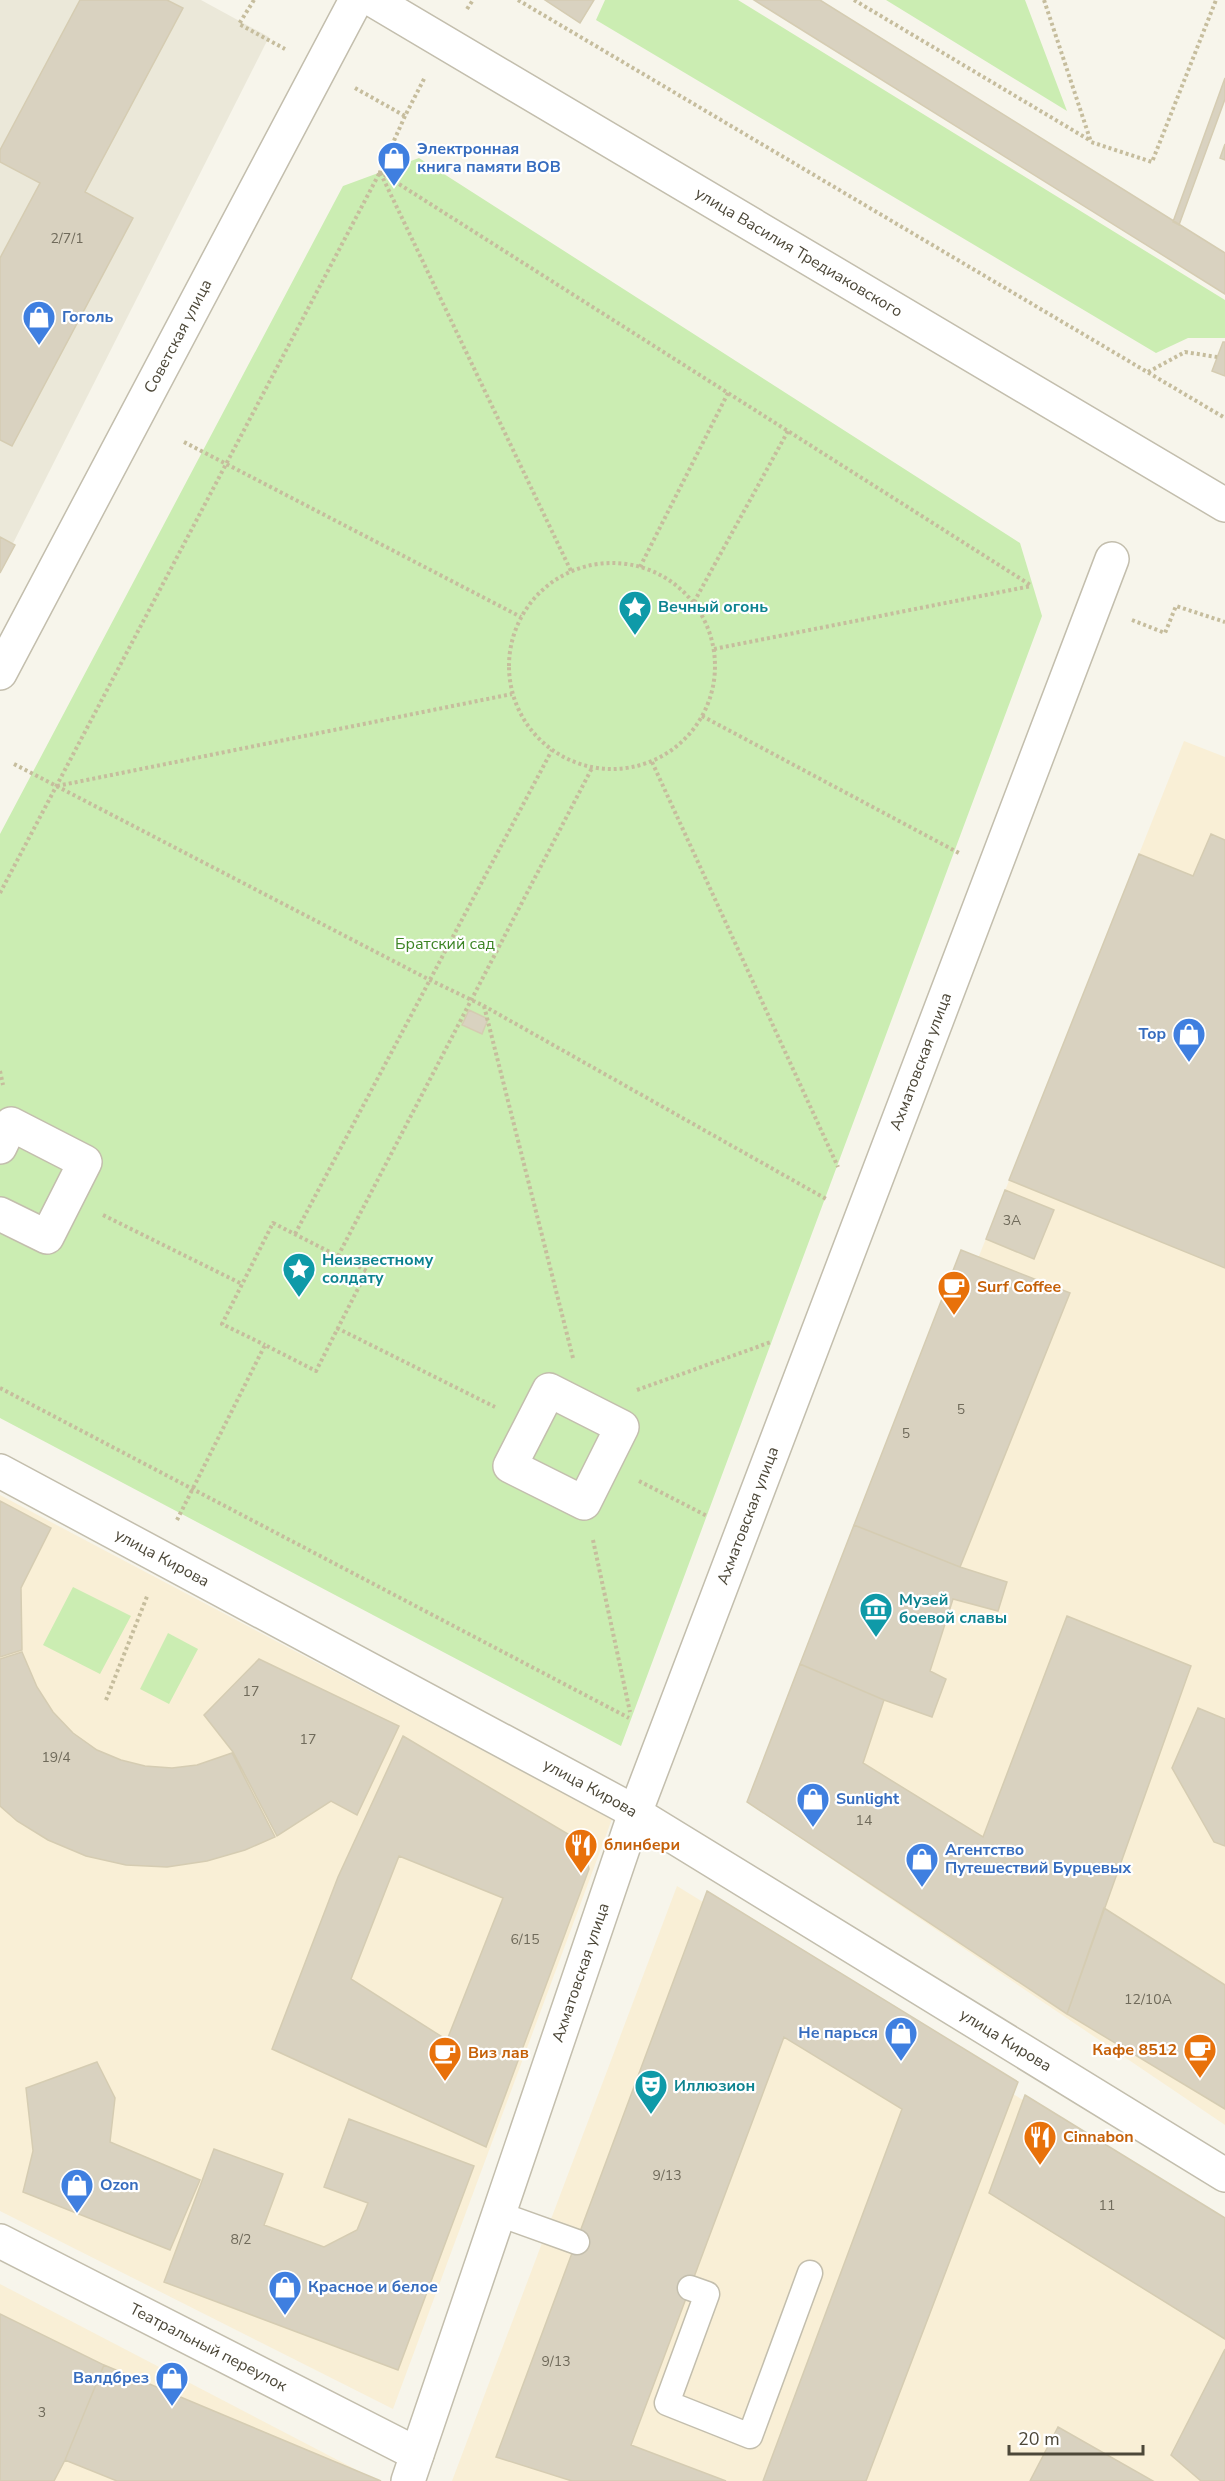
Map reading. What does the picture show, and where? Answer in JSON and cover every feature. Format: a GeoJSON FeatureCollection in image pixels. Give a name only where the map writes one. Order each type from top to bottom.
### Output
{"type":"FeatureCollection","features":[{"type":"Feature","properties":{"kind":"street","name":"Советская улица"},"geometry":{"type":"LineString","coordinates":[[0,673],[356,0]]}},
{"type":"Feature","properties":{"kind":"street","name":"улица Василия Тредиаковского"},"geometry":{"type":"LineString","coordinates":[[373,0],[1225,505]]}},
{"type":"Feature","properties":{"kind":"street","name":"Ахматовская улица"},"geometry":{"type":"LineString","coordinates":[[412,2467],[635,1813],[1112,559]]}},
{"type":"Feature","properties":{"kind":"street"},"geometry":{"type":"LineString","coordinates":[[0,1147],[11,1124],[85,1162],[47,1237],[0,1214]]}},
{"type":"Feature","properties":{"kind":"street"},"geometry":{"type":"LineString","coordinates":[[549,1390],[622,1427],[584,1503],[510,1466],[531,1425],[549,1390]]}},
{"type":"Feature","properties":{"kind":"street","name":"улица Кирова"},"geometry":{"type":"LineString","coordinates":[[0,1471],[635,1813],[1225,2175]]}},
{"type":"Feature","properties":{"kind":"street","name":"Театральный переулок"},"geometry":{"type":"LineString","coordinates":[[0,2241],[412,2467]]}},
{"type":"Feature","properties":{"kind":"lane"},"geometry":{"type":"LineString","coordinates":[[499,2214],[576,2242]]}},
{"type":"Feature","properties":{"kind":"lane"},"geometry":{"type":"LineString","coordinates":[[690,2288],[707,2294],[667,2403],[750,2436],[810,2273]]}},
{"type":"Feature","properties":{"kind":"path"},"geometry":{"type":"LineString","coordinates":[[518,0],[1225,418]]}},
{"type":"Feature","properties":{"kind":"path"},"geometry":{"type":"LineString","coordinates":[[854,0],[1091,142],[1152,162],[1216,0]]}},
{"type":"Feature","properties":{"kind":"path"},"geometry":{"type":"LineString","coordinates":[[1044,0],[1091,142]]}},
{"type":"Feature","properties":{"kind":"path"},"geometry":{"type":"LineString","coordinates":[[0,893],[380,172],[405,116]]}},
{"type":"Feature","properties":{"kind":"path"},"geometry":{"type":"LineString","coordinates":[[380,172],[1032,586],[714,649]]}},
{"type":"Feature","properties":{"kind":"path"},"geometry":{"type":"LineString","coordinates":[[380,172],[571,571]]}},
{"type":"Feature","properties":{"kind":"path"},"geometry":{"type":"LineString","coordinates":[[1148,373],[1185,352],[1217,357]]}},
{"type":"Feature","properties":{"kind":"path"},"geometry":{"type":"LineString","coordinates":[[640,567],[728,393]]}},
{"type":"Feature","properties":{"kind":"path"},"geometry":{"type":"LineString","coordinates":[[694,602],[788,431]]}},
{"type":"Feature","properties":{"kind":"path"},"geometry":{"type":"LineString","coordinates":[[184,442],[521,617]]}},
{"type":"Feature","properties":{"kind":"path"},"geometry":{"type":"LineString","coordinates":[[612,562],[640,567],[669,580],[694,602],[703,616],[714,649],[713,691],[702,717],[686,739],[664,756],[651,762],[623,769],[592,768],[564,758],[532,731],[517,707],[509,662],[515,631],[521,617],[542,590],[571,571],[612,562]]}},
{"type":"Feature","properties":{"kind":"path"},"geometry":{"type":"LineString","coordinates":[[1094,604],[1165,633],[1176,606],[1225,621]]}},
{"type":"Feature","properties":{"kind":"path"},"geometry":{"type":"LineString","coordinates":[[56,786],[513,694]]}},
{"type":"Feature","properties":{"kind":"path"},"geometry":{"type":"LineString","coordinates":[[702,717],[994,872]]}},
{"type":"Feature","properties":{"kind":"path"},"geometry":{"type":"LineString","coordinates":[[295,1234],[552,750]]}},
{"type":"Feature","properties":{"kind":"path"},"geometry":{"type":"LineString","coordinates":[[651,762],[862,1219]]}},
{"type":"Feature","properties":{"kind":"path"},"geometry":{"type":"LineString","coordinates":[[14,764],[430,980],[472,999],[862,1219]]}},
{"type":"Feature","properties":{"kind":"path"},"geometry":{"type":"LineString","coordinates":[[338,1256],[592,768]]}},
{"type":"Feature","properties":{"kind":"path"},"geometry":{"type":"LineString","coordinates":[[484,1006],[586,1409],[822,1323]]}},
{"type":"Feature","properties":{"kind":"path"},"geometry":{"type":"LineString","coordinates":[[67,1198],[242,1284]]}},
{"type":"Feature","properties":{"kind":"path"},"geometry":{"type":"LineString","coordinates":[[273,1223],[295,1234],[367,1271],[316,1371],[222,1324],[273,1223]]}},
{"type":"Feature","properties":{"kind":"path"},"geometry":{"type":"LineString","coordinates":[[337,1328],[531,1425]]}},
{"type":"Feature","properties":{"kind":"path"},"geometry":{"type":"LineString","coordinates":[[179,1513],[264,1345]]}},
{"type":"Feature","properties":{"kind":"path"},"geometry":{"type":"LineString","coordinates":[[0,1388],[632,1719],[584,1503]]}},
{"type":"Feature","properties":{"kind":"path"},"geometry":{"type":"LineString","coordinates":[[604,1464],[742,1534]]}},
{"type":"Feature","properties":{"kind":"path"},"geometry":{"type":"LineString","coordinates":[[106,1700],[162,1559]]}},
{"type":"Feature","properties":{"kind":"shaded area"},"geometry":{"type":"Polygon","coordinates":[[[0,0],[201,0],[269,37],[0,569],[0,0]]]}},
{"type":"Feature","properties":{"kind":"shaded area"},"geometry":{"type":"Polygon","coordinates":[[[1184,741],[1225,757],[1225,2125],[747,1802],[854,1525],[979,1256],[1184,741]]]}},
{"type":"Feature","properties":{"kind":"shaded area"},"geometry":{"type":"Polygon","coordinates":[[[0,1495],[612,1819],[393,2409],[0,2211],[0,1495]]]}},
{"type":"Feature","properties":{"kind":"shaded area"},"geometry":{"type":"Polygon","coordinates":[[[677,1886],[1225,2225],[1225,2481],[452,2481],[677,1886]]]}},
{"type":"Feature","properties":{"kind":"shaded area"},"geometry":{"type":"Polygon","coordinates":[[[0,2284],[376,2480],[376,2481],[0,2481],[0,2284]]]}},
{"type":"Feature","properties":{"kind":"green space"},"geometry":{"type":"Polygon","coordinates":[[[605,0],[738,0],[1225,300],[1225,338],[1188,338],[1156,353],[596,20],[605,0]]]}},
{"type":"Feature","properties":{"kind":"green space"},"geometry":{"type":"Polygon","coordinates":[[[886,0],[1025,0],[1067,111],[886,0]]]}},
{"type":"Feature","properties":{"kind":"green space","name":"Братский сад"},"geometry":{"type":"Polygon","coordinates":[[[419,158],[1020,543],[1042,616],[621,1746],[0,1418],[0,834],[343,186],[419,158]]]}},
{"type":"Feature","properties":{"kind":"green space"},"geometry":{"type":"Polygon","coordinates":[[[73,1587],[131,1616],[100,1674],[43,1645],[73,1587]]]}},
{"type":"Feature","properties":{"kind":"green space"},"geometry":{"type":"Polygon","coordinates":[[[168,1633],[198,1649],[169,1704],[140,1689],[168,1633]]]}},
{"type":"Feature","properties":{"kind":"building"},"geometry":{"type":"Polygon","coordinates":[[[80,0],[167,0],[183,8],[85,192],[133,218],[12,446],[0,440],[0,258],[40,183],[0,162],[0,150],[80,0]]]}},
{"type":"Feature","properties":{"kind":"building"},"geometry":{"type":"Polygon","coordinates":[[[545,0],[594,0],[580,23],[545,0]]]}},
{"type":"Feature","properties":{"kind":"building"},"geometry":{"type":"Polygon","coordinates":[[[754,0],[820,0],[1225,253],[1225,294],[754,0]]]}},
{"type":"Feature","properties":{"kind":"building"},"geometry":{"type":"Polygon","coordinates":[[[1225,78],[1225,99],[1179,225],[1173,222],[1225,78]]]}},
{"type":"Feature","properties":{"kind":"building"},"geometry":{"type":"Polygon","coordinates":[[[1225,144],[1225,160],[1220,158],[1225,144]]]}},
{"type":"Feature","properties":{"kind":"building"},"geometry":{"type":"Polygon","coordinates":[[[1223,342],[1225,342],[1225,376],[1212,371],[1223,342]]]}},
{"type":"Feature","properties":{"kind":"building"},"geometry":{"type":"Polygon","coordinates":[[[0,537],[15,545],[0,573],[0,537]]]}},
{"type":"Feature","properties":{"kind":"building"},"geometry":{"type":"Polygon","coordinates":[[[1211,834],[1225,840],[1225,1268],[1009,1180],[1139,854],[1193,876],[1211,834]]]}},
{"type":"Feature","properties":{"kind":"building"},"geometry":{"type":"Polygon","coordinates":[[[469,1010],[488,1019],[482,1034],[462,1025],[469,1010]]]}},
{"type":"Feature","properties":{"kind":"building"},"geometry":{"type":"Polygon","coordinates":[[[1005,1190],[1054,1210],[1034,1259],[986,1239],[1005,1190]]]}},
{"type":"Feature","properties":{"kind":"building"},"geometry":{"type":"Polygon","coordinates":[[[961,1250],[1070,1293],[960,1567],[854,1525],[961,1250]]]}},
{"type":"Feature","properties":{"kind":"building"},"geometry":{"type":"Polygon","coordinates":[[[0,1501],[51,1528],[21,1588],[22,1650],[0,1657],[0,1501]]]}},
{"type":"Feature","properties":{"kind":"building","name":"Музей боевой славы"},"geometry":{"type":"Polygon","coordinates":[[[854,1525],[960,1567],[1007,1582],[998,1611],[953,1599],[930,1671],[946,1679],[932,1717],[884,1700],[800,1664],[854,1525]]]}},
{"type":"Feature","properties":{"kind":"building"},"geometry":{"type":"Polygon","coordinates":[[[1067,1616],[1191,1666],[1067,2014],[747,1802],[800,1664],[884,1700],[863,1763],[983,1837],[1067,1616]]]}},
{"type":"Feature","properties":{"kind":"building"},"geometry":{"type":"Polygon","coordinates":[[[22,1652],[37,1687],[53,1712],[73,1733],[97,1750],[121,1760],[145,1766],[172,1768],[197,1765],[232,1753],[275,1837],[245,1850],[207,1861],[167,1867],[126,1865],[86,1856],[48,1840],[17,1821],[0,1806],[0,1659],[22,1652]]]}},
{"type":"Feature","properties":{"kind":"building"},"geometry":{"type":"Polygon","coordinates":[[[259,1659],[399,1726],[357,1815],[331,1801],[277,1836],[233,1752],[204,1715],[259,1659]]]}},
{"type":"Feature","properties":{"kind":"building"},"geometry":{"type":"Polygon","coordinates":[[[1198,1708],[1225,1719],[1225,1846],[1214,1842],[1172,1768],[1198,1708]]]}},
{"type":"Feature","properties":{"kind":"building"},"geometry":{"type":"Polygon","coordinates":[[[403,1736],[583,1843],[589,1869],[486,2147],[272,2049],[338,1877],[403,1736]],[[399,1856],[351,1979],[447,2040],[503,1898],[399,1856]]]}},
{"type":"Feature","properties":{"kind":"building"},"geometry":{"type":"Polygon","coordinates":[[[707,1891],[1018,2082],[866,2481],[763,2481],[902,2109],[784,2037],[631,2445],[726,2481],[572,2481],[496,2457],[707,1891]]]}},
{"type":"Feature","properties":{"kind":"building"},"geometry":{"type":"Polygon","coordinates":[[[1104,1908],[1225,1985],[1225,2109],[1067,2014],[1104,1908]]]}},
{"type":"Feature","properties":{"kind":"building"},"geometry":{"type":"Polygon","coordinates":[[[97,2062],[115,2098],[110,2142],[200,2180],[170,2250],[23,2192],[33,2151],[26,2088],[97,2062]]]}},
{"type":"Feature","properties":{"kind":"building"},"geometry":{"type":"Polygon","coordinates":[[[1025,2095],[1225,2218],[1225,2339],[989,2193],[1025,2095]]]}},
{"type":"Feature","properties":{"kind":"building"},"geometry":{"type":"Polygon","coordinates":[[[349,2119],[474,2166],[398,2370],[164,2282],[214,2149],[283,2174],[264,2225],[324,2247],[357,2230],[368,2203],[324,2187],[349,2119]]]}},
{"type":"Feature","properties":{"kind":"building"},"geometry":{"type":"Polygon","coordinates":[[[0,2314],[104,2365],[54,2481],[0,2481],[0,2314]]]}},
{"type":"Feature","properties":{"kind":"building"},"geometry":{"type":"Polygon","coordinates":[[[1225,2349],[1225,2481],[1201,2481],[1171,2455],[1225,2349]]]}},
{"type":"Feature","properties":{"kind":"building"},"geometry":{"type":"Polygon","coordinates":[[[104,2365],[381,2481],[117,2481],[65,2460],[104,2365]]]}},
{"type":"Feature","properties":{"kind":"building"},"geometry":{"type":"Polygon","coordinates":[[[1058,2427],[1153,2481],[1030,2481],[1058,2427]]]}},
{"type":"Feature","properties":{"kind":"place","name":"Электронная книга памяти ВОВ"},"geometry":{"type":"Point","coordinates":[394,187]}},
{"type":"Feature","properties":{"kind":"place","name":"Гоголь"},"geometry":{"type":"Point","coordinates":[39,346]}},
{"type":"Feature","properties":{"kind":"place","name":"Вечный огонь"},"geometry":{"type":"Point","coordinates":[635,636]}},
{"type":"Feature","properties":{"kind":"place","name":"Top"},"geometry":{"type":"Point","coordinates":[1189,1063]}},
{"type":"Feature","properties":{"kind":"place","name":"Неизвестному солдату"},"geometry":{"type":"Point","coordinates":[299,1298]}},
{"type":"Feature","properties":{"kind":"place","name":"Surf Coffee"},"geometry":{"type":"Point","coordinates":[954,1316]}},
{"type":"Feature","properties":{"kind":"place","name":"Музей боевой славы"},"geometry":{"type":"Point","coordinates":[876,1638]}},
{"type":"Feature","properties":{"kind":"place","name":"Sunlight"},"geometry":{"type":"Point","coordinates":[813,1828]}},
{"type":"Feature","properties":{"kind":"place","name":"блинбери"},"geometry":{"type":"Point","coordinates":[581,1874]}},
{"type":"Feature","properties":{"kind":"place","name":"Агентство Путешествий Бурцевых"},"geometry":{"type":"Point","coordinates":[922,1888]}},
{"type":"Feature","properties":{"kind":"place","name":"Не парься"},"geometry":{"type":"Point","coordinates":[901,2062]}},
{"type":"Feature","properties":{"kind":"place","name":"Кафе 8512"},"geometry":{"type":"Point","coordinates":[1200,2079]}},
{"type":"Feature","properties":{"kind":"place","name":"Виз лав"},"geometry":{"type":"Point","coordinates":[445,2082]}},
{"type":"Feature","properties":{"kind":"place","name":"Иллюзион"},"geometry":{"type":"Point","coordinates":[651,2115]}},
{"type":"Feature","properties":{"kind":"place","name":"Cinnabon"},"geometry":{"type":"Point","coordinates":[1040,2166]}},
{"type":"Feature","properties":{"kind":"place","name":"Ozon"},"geometry":{"type":"Point","coordinates":[77,2214]}},
{"type":"Feature","properties":{"kind":"place","name":"Красное и белое"},"geometry":{"type":"Point","coordinates":[285,2316]}},
{"type":"Feature","properties":{"kind":"place","name":"Валдбрез"},"geometry":{"type":"Point","coordinates":[172,2407]}}]}
